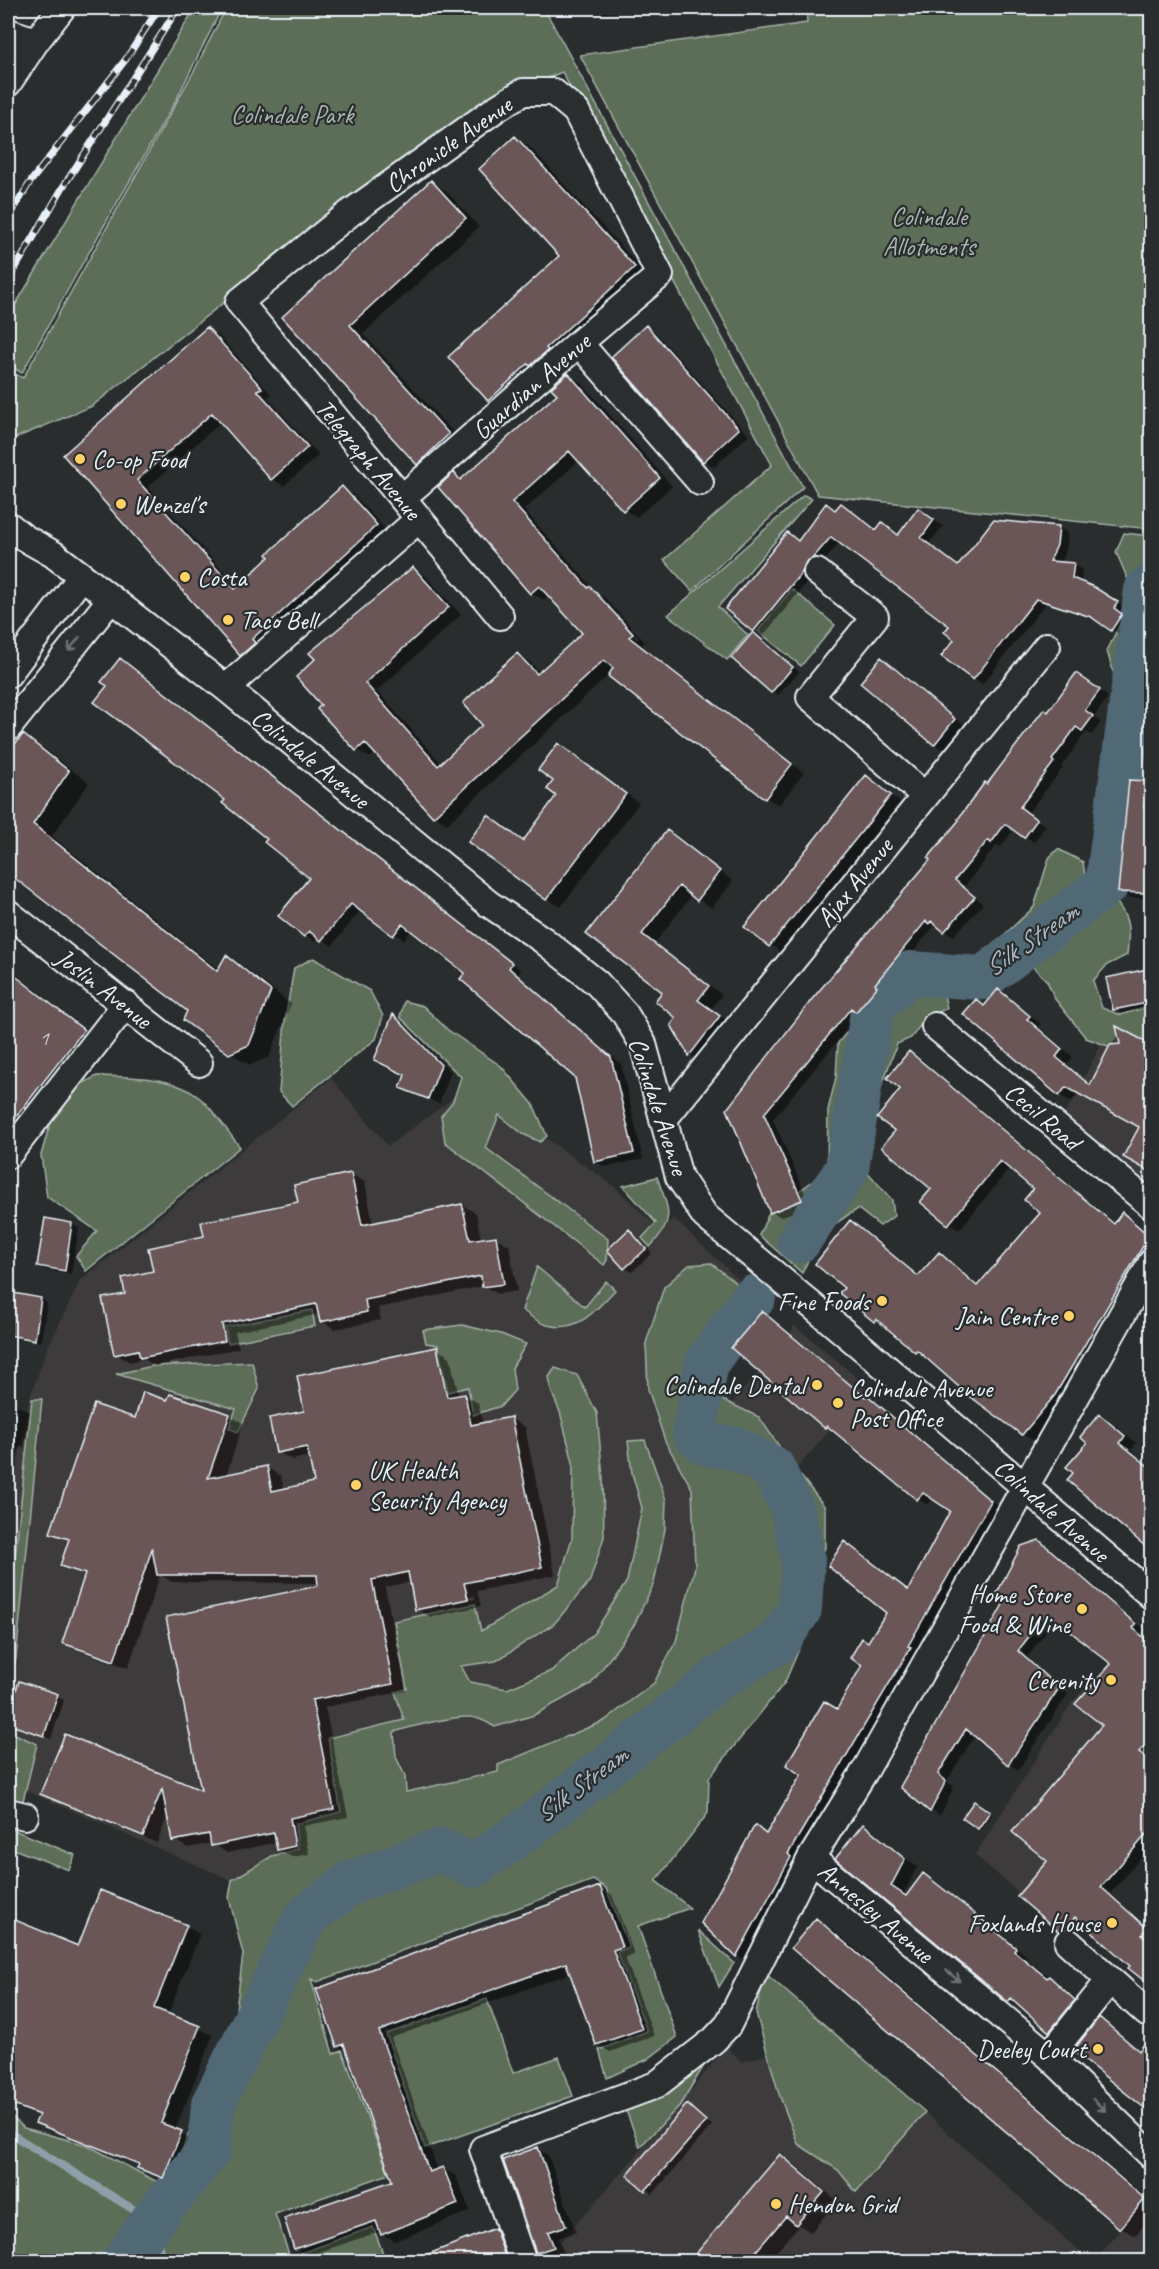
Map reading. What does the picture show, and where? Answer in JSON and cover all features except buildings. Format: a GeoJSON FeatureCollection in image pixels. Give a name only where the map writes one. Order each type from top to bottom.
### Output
{"type":"FeatureCollection","features":[{"type":"Feature","properties":{"kind":"street"},"geometry":{"type":"LineString","coordinates":[[8,83],[36,40],[62,8]]}},
{"type":"Feature","properties":{"kind":"street"},"geometry":{"type":"LineString","coordinates":[[8,32],[36,40]]}},
{"type":"Feature","properties":{"kind":"street","name":"Chronicle Avenue"},"geometry":{"type":"LineString","coordinates":[[238,302],[350,213],[523,92],[553,92],[576,111],[660,275]]}},
{"type":"Feature","properties":{"kind":"street","name":"Guardian Avenue"},"geometry":{"type":"LineString","coordinates":[[402,498],[660,275]]}},
{"type":"Feature","properties":{"kind":"street","name":"Telegraph Avenue"},"geometry":{"type":"LineString","coordinates":[[238,302],[500,616]]}},
{"type":"Feature","properties":{"kind":"street"},"geometry":{"type":"LineString","coordinates":[[579,343],[700,482]]}},
{"type":"Feature","properties":{"kind":"street"},"geometry":{"type":"LineString","coordinates":[[226,688],[419,519]]}},
{"type":"Feature","properties":{"kind":"street","name":"Colindale Avenue"},"geometry":{"type":"LineString","coordinates":[[8,525],[82,576],[226,688],[489,904],[543,940],[597,983],[626,1014],[643,1044],[679,1177],[705,1216],[1152,1596]]}},
{"type":"Feature","properties":{"kind":"street"},"geometry":{"type":"LineString","coordinates":[[817,572],[875,617],[810,697],[924,795]]}},
{"type":"Feature","properties":{"kind":"street"},"geometry":{"type":"LineString","coordinates":[[8,674],[82,576]]}},
{"type":"Feature","properties":{"kind":"street"},"geometry":{"type":"LineString","coordinates":[[8,728],[111,599]]}},
{"type":"Feature","properties":{"kind":"street","name":"Ajax Avenue"},"geometry":{"type":"LineString","coordinates":[[663,1120],[1047,646]]}},
{"type":"Feature","properties":{"kind":"street","name":"Joslin Avenue"},"geometry":{"type":"LineString","coordinates":[[8,913],[199,1063]]}},
{"type":"Feature","properties":{"kind":"street"},"geometry":{"type":"LineString","coordinates":[[8,1155],[126,1005]]}},
{"type":"Feature","properties":{"kind":"street","name":"Cecil Road"},"geometry":{"type":"LineString","coordinates":[[935,1026],[1152,1206]]}},
{"type":"Feature","properties":{"kind":"street"},"geometry":{"type":"LineString","coordinates":[[1024,1486],[1152,1262]]}},
{"type":"Feature","properties":{"kind":"street","name":"Annesley Avenue"},"geometry":{"type":"LineString","coordinates":[[1024,1486],[866,1769],[811,1858],[1049,2056],[1152,2156]]}},
{"type":"Feature","properties":{"kind":"street"},"geometry":{"type":"LineString","coordinates":[[523,2262],[483,2150],[656,2085],[714,2040],[728,2025],[811,1858]]}},
{"type":"Feature","properties":{"kind":"street"},"geometry":{"type":"LineString","coordinates":[[1068,1942],[1147,2013]]}},
{"type":"Feature","properties":{"kind":"street"},"geometry":{"type":"LineString","coordinates":[[1049,2056],[1110,1980]]}},
{"type":"Feature","properties":{"kind":"shaded area"},"geometry":{"type":"Polygon","coordinates":[[[1109,1030],[1151,1049],[1151,1185],[1094,1141],[1056,1130],[1109,1030]]]}},
{"type":"Feature","properties":{"kind":"shaded area","name":"UK Health Security Agency"},"geometry":{"type":"Polygon","coordinates":[[[331,1078],[388,1146],[471,1085],[614,1186],[661,1231],[673,1218],[751,1291],[699,1355],[687,1400],[730,1560],[661,1744],[272,1898],[8,1783],[8,1518],[29,1400],[46,1351],[80,1281],[331,1078]]]}},
{"type":"Feature","properties":{"kind":"shaded area"},"geometry":{"type":"Polygon","coordinates":[[[794,1325],[867,1386],[766,1505],[717,1421],[790,1335],[794,1325]]]}},
{"type":"Feature","properties":{"kind":"shaded area"},"geometry":{"type":"Polygon","coordinates":[[[1151,1623],[1151,1829],[1063,1931],[975,1855],[1072,1702],[1151,1623]]]}},
{"type":"Feature","properties":{"kind":"shaded area"},"geometry":{"type":"Polygon","coordinates":[[[726,2046],[742,2062],[766,2055],[798,2144],[838,2170],[856,2191],[925,2112],[1090,2261],[543,2262],[680,2105],[726,2046]]]}},
{"type":"Feature","properties":{"kind":"shaded area"},"geometry":{"type":"Polygon","coordinates":[[[1151,2196],[1151,2261],[1094,2261],[1151,2196]]]}},
{"type":"Feature","properties":{"kind":"green space"},"geometry":{"type":"Polygon","coordinates":[[[195,8],[222,8],[176,100],[22,373],[8,365],[8,317],[195,8]]]}},
{"type":"Feature","properties":{"kind":"green space","name":"Colindale Park"},"geometry":{"type":"Polygon","coordinates":[[[226,8],[544,8],[803,487],[692,591],[664,560],[772,465],[562,72],[507,95],[322,225],[92,406],[8,441],[8,370],[23,378],[195,69],[226,8]]]}},
{"type":"Feature","properties":{"kind":"green space","name":"Colindale Allotments"},"geometry":{"type":"Polygon","coordinates":[[[806,8],[1151,8],[1151,529],[818,495],[580,55],[807,23],[806,8]]]}},
{"type":"Feature","properties":{"kind":"green space"},"geometry":{"type":"Polygon","coordinates":[[[804,495],[812,499],[718,607],[748,635],[727,660],[668,615],[804,495]]]}},
{"type":"Feature","properties":{"kind":"green space"},"geometry":{"type":"Polygon","coordinates":[[[1124,533],[1151,536],[1152,696],[1147,754],[1124,779],[1113,898],[1123,911],[1128,924],[1127,955],[1107,965],[1093,981],[1102,1008],[1120,1015],[1151,1006],[1151,1038],[1116,1049],[1086,1038],[1055,999],[1047,981],[1009,948],[1003,936],[1034,907],[1049,858],[1058,849],[1083,862],[1085,876],[1101,853],[1115,678],[1107,651],[1124,615],[1132,589],[1116,552],[1124,533]]]}},
{"type":"Feature","properties":{"kind":"green space"},"geometry":{"type":"Polygon","coordinates":[[[792,589],[835,625],[801,666],[758,631],[792,589]]]}},
{"type":"Feature","properties":{"kind":"green space"},"geometry":{"type":"Polygon","coordinates":[[[313,958],[370,991],[383,1016],[376,1039],[292,1106],[279,1092],[285,1020],[294,968],[313,958]]]}},
{"type":"Feature","properties":{"kind":"green space"},"geometry":{"type":"Polygon","coordinates":[[[925,985],[944,995],[947,1008],[925,1019],[911,1038],[897,1044],[869,1120],[865,1169],[892,1200],[894,1216],[880,1226],[858,1209],[830,1228],[818,1243],[802,1273],[759,1235],[770,1211],[813,1181],[827,1164],[828,1110],[836,1077],[838,1043],[880,991],[925,985]]]}},
{"type":"Feature","properties":{"kind":"green space"},"geometry":{"type":"Polygon","coordinates":[[[404,1001],[423,1006],[448,1030],[501,1066],[533,1104],[547,1136],[540,1142],[523,1134],[499,1115],[486,1148],[608,1239],[607,1260],[604,1265],[445,1142],[441,1116],[453,1101],[461,1077],[400,1017],[404,1001]]]}},
{"type":"Feature","properties":{"kind":"green space"},"geometry":{"type":"Polygon","coordinates":[[[97,1076],[157,1080],[185,1088],[208,1106],[240,1147],[86,1271],[76,1256],[97,1231],[47,1197],[41,1155],[58,1096],[97,1076]]]}},
{"type":"Feature","properties":{"kind":"green space"},"geometry":{"type":"Polygon","coordinates":[[[657,1177],[668,1214],[664,1229],[650,1247],[642,1238],[656,1223],[623,1186],[657,1177]]]}},
{"type":"Feature","properties":{"kind":"green space"},"geometry":{"type":"Polygon","coordinates":[[[711,1263],[747,1292],[713,1337],[695,1366],[693,1394],[725,1401],[759,1417],[825,1507],[825,1548],[801,1597],[813,1616],[785,1682],[709,1778],[708,1813],[656,1881],[690,1908],[638,1926],[677,2037],[648,2059],[607,2078],[599,2050],[647,2031],[617,1952],[629,1947],[606,1888],[593,1880],[317,1982],[311,1979],[333,2054],[342,2050],[389,2174],[275,2214],[290,2257],[373,2227],[386,2261],[8,2261],[8,2113],[24,2128],[87,2145],[165,2186],[195,2117],[210,2089],[235,2018],[243,1954],[229,1898],[232,1880],[272,1856],[298,1849],[295,1824],[341,1812],[328,1738],[404,1720],[395,1692],[407,1689],[394,1621],[475,1604],[481,1631],[558,1585],[572,1538],[573,1462],[560,1412],[551,1391],[549,1377],[555,1368],[577,1375],[597,1413],[603,1478],[604,1537],[590,1581],[554,1624],[496,1661],[461,1666],[470,1682],[507,1689],[551,1671],[594,1633],[627,1581],[642,1508],[632,1473],[628,1441],[645,1440],[666,1500],[665,1529],[654,1583],[634,1625],[591,1684],[534,1715],[495,1727],[476,1718],[461,1717],[394,1732],[396,1757],[405,1776],[406,1792],[498,1772],[498,1765],[604,1721],[654,1683],[676,1641],[695,1567],[692,1489],[665,1441],[648,1389],[646,1343],[664,1287],[689,1265],[711,1263]]]}},
{"type":"Feature","properties":{"kind":"green space"},"geometry":{"type":"Polygon","coordinates":[[[537,1267],[585,1307],[606,1281],[615,1290],[593,1312],[577,1323],[558,1327],[547,1325],[522,1310],[537,1267]]]}},
{"type":"Feature","properties":{"kind":"green space"},"geometry":{"type":"Polygon","coordinates":[[[312,1310],[315,1326],[228,1343],[225,1327],[312,1310]]]}},
{"type":"Feature","properties":{"kind":"green space"},"geometry":{"type":"Polygon","coordinates":[[[462,1325],[501,1334],[526,1344],[512,1368],[515,1390],[501,1406],[473,1415],[468,1387],[448,1392],[438,1345],[426,1343],[423,1330],[462,1325]]]}},
{"type":"Feature","properties":{"kind":"green space"},"geometry":{"type":"Polygon","coordinates":[[[252,1362],[259,1389],[238,1432],[229,1428],[236,1409],[116,1374],[153,1366],[252,1362]]]}},
{"type":"Feature","properties":{"kind":"green space"},"geometry":{"type":"Polygon","coordinates":[[[32,1399],[42,1399],[16,1658],[8,1694],[8,1622],[32,1399]]]}},
{"type":"Feature","properties":{"kind":"green space"},"geometry":{"type":"Polygon","coordinates":[[[8,1731],[37,1744],[22,1805],[8,1799],[8,1731]]]}},
{"type":"Feature","properties":{"kind":"green space"},"geometry":{"type":"Polygon","coordinates":[[[8,1830],[14,1830],[75,1855],[69,1870],[8,1847],[8,1830]]]}},
{"type":"Feature","properties":{"kind":"green space"},"geometry":{"type":"Polygon","coordinates":[[[698,1930],[734,1963],[719,1987],[698,1930]]]}},
{"type":"Feature","properties":{"kind":"green space"},"geometry":{"type":"Polygon","coordinates":[[[765,1973],[925,2112],[856,2192],[838,2170],[798,2144],[779,2094],[756,2013],[765,1973]]]}},
{"type":"Feature","properties":{"kind":"green space"},"geometry":{"type":"Polygon","coordinates":[[[487,1999],[513,2073],[559,2057],[573,2096],[425,2148],[386,2034],[487,1999]]]}},
{"type":"Feature","properties":{"kind":"green space"},"geometry":{"type":"Polygon","coordinates":[[[711,2054],[680,2105],[640,2147],[625,2108],[711,2054]]]}},
{"type":"Feature","properties":{"kind":"waterway","name":"Silk Stream"},"geometry":{"type":"LineString","coordinates":[[799,1241],[847,1169],[873,1006],[910,973],[983,978],[1107,884],[1146,590],[1152,585]]}},
{"type":"Feature","properties":{"kind":"waterway","name":"Silk Stream"},"geometry":{"type":"LineString","coordinates":[[123,2262],[152,2221],[209,2150],[213,2104],[306,1917],[352,1882],[441,1850],[473,1866],[528,1828],[718,1679],[778,1642],[800,1609],[803,1559],[792,1508],[773,1468],[735,1448],[708,1445],[694,1433],[707,1362],[754,1297]]}},
{"type":"Feature","properties":{"kind":"waterway"},"geometry":{"type":"LineString","coordinates":[[8,2132],[152,2221],[163,2262]]}},
{"type":"Feature","properties":{"kind":"railway"},"geometry":{"type":"LineString","coordinates":[[8,218],[31,181],[126,59],[159,8]]}},
{"type":"Feature","properties":{"kind":"railway"},"geometry":{"type":"LineString","coordinates":[[8,281],[63,187],[178,8]]}},
{"type":"Feature","properties":{"kind":"place","name":"Co-op Food"},"geometry":{"type":"Point","coordinates":[80,459]}},
{"type":"Feature","properties":{"kind":"place","name":"Wenzel's"},"geometry":{"type":"Point","coordinates":[121,504]}},
{"type":"Feature","properties":{"kind":"place","name":"Costa"},"geometry":{"type":"Point","coordinates":[185,577]}},
{"type":"Feature","properties":{"kind":"place","name":"Taco Bell"},"geometry":{"type":"Point","coordinates":[228,620]}},
{"type":"Feature","properties":{"kind":"place","name":"Fine Foods"},"geometry":{"type":"Point","coordinates":[882,1301]}},
{"type":"Feature","properties":{"kind":"place","name":"Jain Centre"},"geometry":{"type":"Point","coordinates":[1069,1316]}},
{"type":"Feature","properties":{"kind":"place","name":"Colindale Dental"},"geometry":{"type":"Point","coordinates":[817,1385]}},
{"type":"Feature","properties":{"kind":"place","name":"Colindale Avenue Post Office"},"geometry":{"type":"Point","coordinates":[838,1403]}},
{"type":"Feature","properties":{"kind":"place","name":"UK Health Security Agency"},"geometry":{"type":"Point","coordinates":[356,1485]}},
{"type":"Feature","properties":{"kind":"place","name":"Home Store Food & Wine"},"geometry":{"type":"Point","coordinates":[1082,1609]}},
{"type":"Feature","properties":{"kind":"place","name":"Cerenity"},"geometry":{"type":"Point","coordinates":[1111,1680]}},
{"type":"Feature","properties":{"kind":"place","name":"Foxlands House"},"geometry":{"type":"Point","coordinates":[1112,1923]}},
{"type":"Feature","properties":{"kind":"place","name":"Deeley Court"},"geometry":{"type":"Point","coordinates":[1098,2049]}},
{"type":"Feature","properties":{"kind":"place","name":"Hendon Grid"},"geometry":{"type":"Point","coordinates":[776,2204]}}]}
